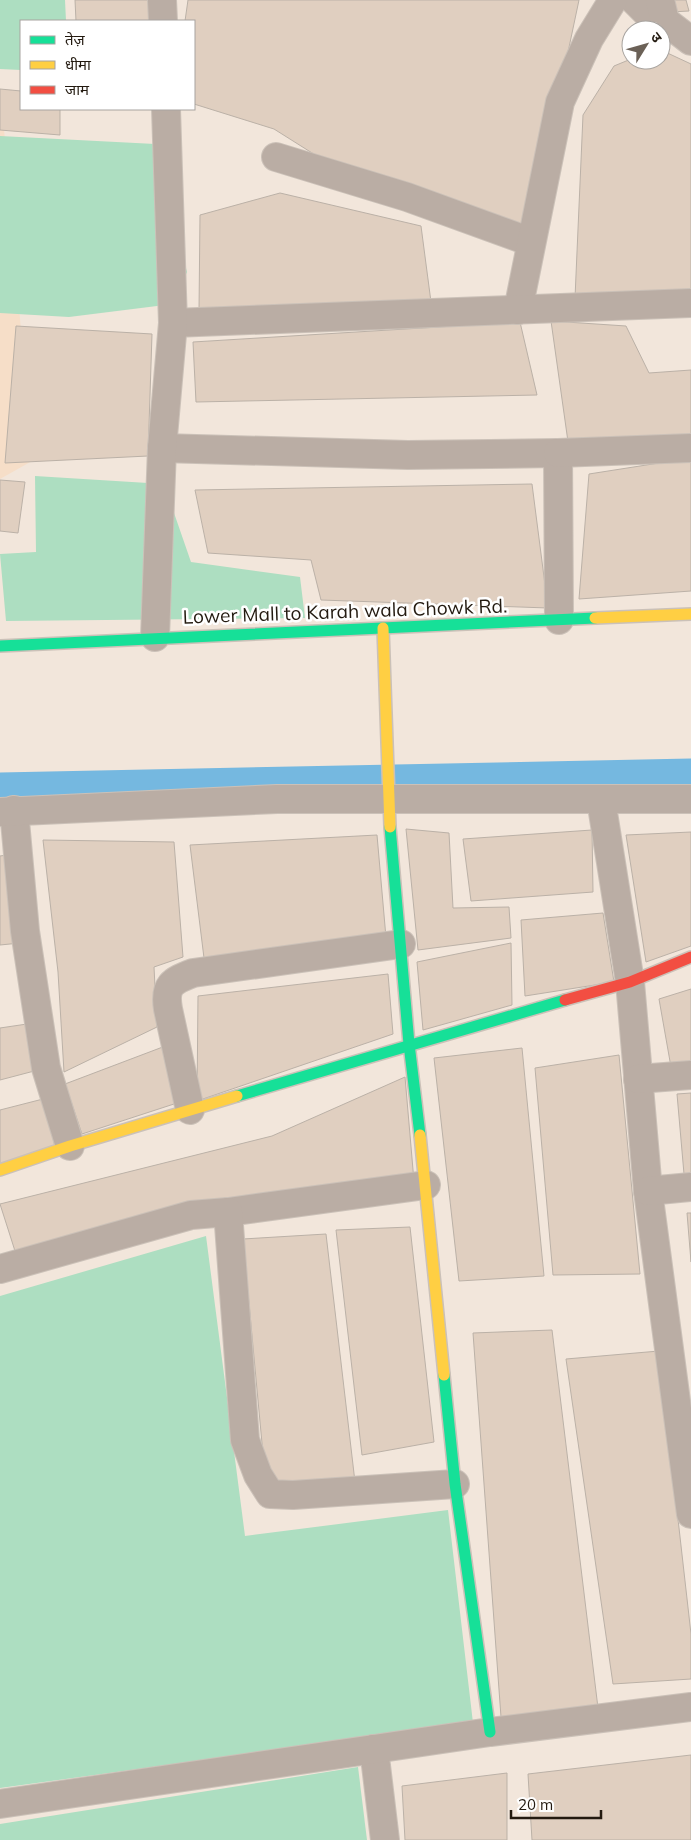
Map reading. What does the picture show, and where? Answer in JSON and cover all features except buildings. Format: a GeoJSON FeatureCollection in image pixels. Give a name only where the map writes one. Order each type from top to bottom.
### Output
{"type":"FeatureCollection","features":[{"type":"Feature","properties":{"kind":"street"},"geometry":{"type":"LineString","coordinates":[[162,0],[163,20]]}},
{"type":"Feature","properties":{"kind":"street"},"geometry":{"type":"LineString","coordinates":[[518,310],[560,102],[589,39],[613,0]]}},
{"type":"Feature","properties":{"kind":"street"},"geometry":{"type":"LineString","coordinates":[[634,0],[656,22],[667,26],[662,10]]}},
{"type":"Feature","properties":{"kind":"street"},"geometry":{"type":"LineString","coordinates":[[662,10],[691,41]]}},
{"type":"Feature","properties":{"kind":"street"},"geometry":{"type":"LineString","coordinates":[[155,636],[162,448],[173,323],[166,110]]}},
{"type":"Feature","properties":{"kind":"street"},"geometry":{"type":"LineString","coordinates":[[276,156],[407,197],[531,242]]}},
{"type":"Feature","properties":{"kind":"street"},"geometry":{"type":"LineString","coordinates":[[173,323],[691,303]]}},
{"type":"Feature","properties":{"kind":"street"},"geometry":{"type":"LineString","coordinates":[[162,448],[408,455],[558,453],[691,448]]}},
{"type":"Feature","properties":{"kind":"street"},"geometry":{"type":"LineString","coordinates":[[558,453],[559,620]]}},
{"type":"Feature","properties":{"kind":"street","name":"Lower Mall to Karah wala Chowk Rd."},"geometry":{"type":"LineString","coordinates":[[0,646],[155,636],[691,614]]}},
{"type":"Feature","properties":{"kind":"street"},"geometry":{"type":"LineString","coordinates":[[384,628],[388,787],[409,1044],[426,1185],[456,1484],[490,1732]]}},
{"type":"Feature","properties":{"kind":"street"},"geometry":{"type":"LineString","coordinates":[[70,1146],[46,1068],[7,811],[277,799],[388,787],[601,800],[691,798]]}},
{"type":"Feature","properties":{"kind":"street"},"geometry":{"type":"LineString","coordinates":[[601,800],[630,982],[648,1191],[688,1461],[691,1514]]}},
{"type":"Feature","properties":{"kind":"street"},"geometry":{"type":"LineString","coordinates":[[190,1110],[168,1009],[166,994],[170,984],[193,973],[400,944]]}},
{"type":"Feature","properties":{"kind":"street"},"geometry":{"type":"LineString","coordinates":[[0,1170],[70,1146],[409,1044],[630,982],[691,957]]}},
{"type":"Feature","properties":{"kind":"street"},"geometry":{"type":"LineString","coordinates":[[638,1079],[691,1075]]}},
{"type":"Feature","properties":{"kind":"street"},"geometry":{"type":"LineString","coordinates":[[0,1269],[192,1215],[228,1212],[426,1185]]}},
{"type":"Feature","properties":{"kind":"street"},"geometry":{"type":"LineString","coordinates":[[648,1191],[691,1187]]}},
{"type":"Feature","properties":{"kind":"street"},"geometry":{"type":"LineString","coordinates":[[228,1212],[245,1440],[258,1475],[270,1494],[293,1495],[456,1484]]}},
{"type":"Feature","properties":{"kind":"street"},"geometry":{"type":"LineString","coordinates":[[0,1804],[490,1732],[691,1707]]}},
{"type":"Feature","properties":{"kind":"street"},"geometry":{"type":"LineString","coordinates":[[374,1749],[385,1840]]}},
{"type":"Feature","properties":{"kind":"shaded area"},"geometry":{"type":"Polygon","coordinates":[[[0,127],[4,129],[32,461],[0,479],[0,127]]]}},
{"type":"Feature","properties":{"kind":"green space"},"geometry":{"type":"Polygon","coordinates":[[[0,0],[65,0],[66,20],[20,20],[20,70],[0,69],[0,0]]]}},
{"type":"Feature","properties":{"kind":"green space"},"geometry":{"type":"Polygon","coordinates":[[[0,136],[155,144],[187,272],[173,304],[69,317],[0,313],[0,136]]]}},
{"type":"Feature","properties":{"kind":"green space"},"geometry":{"type":"Polygon","coordinates":[[[35,476],[164,484],[191,562],[300,577],[305,618],[6,621],[0,554],[36,552],[35,476]]]}},
{"type":"Feature","properties":{"kind":"green space"},"geometry":{"type":"Polygon","coordinates":[[[206,1236],[245,1536],[448,1510],[473,1723],[0,1788],[0,1296],[206,1236]]]}},
{"type":"Feature","properties":{"kind":"green space"},"geometry":{"type":"Polygon","coordinates":[[[358,1767],[367,1840],[0,1840],[0,1824],[358,1767]]]}},
{"type":"Feature","properties":{"kind":"waterway"},"geometry":{"type":"LineString","coordinates":[[0,788],[691,774]]}},
{"type":"Feature","properties":{"kind":"traffic: fast"},"geometry":{"type":"LineString","coordinates":[[0,646],[595,618]]}},
{"type":"Feature","properties":{"kind":"traffic: fast"},"geometry":{"type":"LineString","coordinates":[[390,827],[409,1044],[420,1135]]}},
{"type":"Feature","properties":{"kind":"traffic: fast"},"geometry":{"type":"LineString","coordinates":[[237,1096],[565,1000]]}},
{"type":"Feature","properties":{"kind":"traffic: fast"},"geometry":{"type":"LineString","coordinates":[[444,1375],[455,1484],[490,1732]]}},
{"type":"Feature","properties":{"kind":"traffic: slow"},"geometry":{"type":"LineString","coordinates":[[595,618],[691,614]]}},
{"type":"Feature","properties":{"kind":"traffic: slow"},"geometry":{"type":"LineString","coordinates":[[383,628],[390,827]]}},
{"type":"Feature","properties":{"kind":"traffic: slow"},"geometry":{"type":"LineString","coordinates":[[0,1170],[70,1146],[237,1096]]}},
{"type":"Feature","properties":{"kind":"traffic: slow"},"geometry":{"type":"LineString","coordinates":[[420,1135],[444,1375]]}},
{"type":"Feature","properties":{"kind":"traffic: jam"},"geometry":{"type":"LineString","coordinates":[[565,1000],[630,982],[691,957]]}}]}
